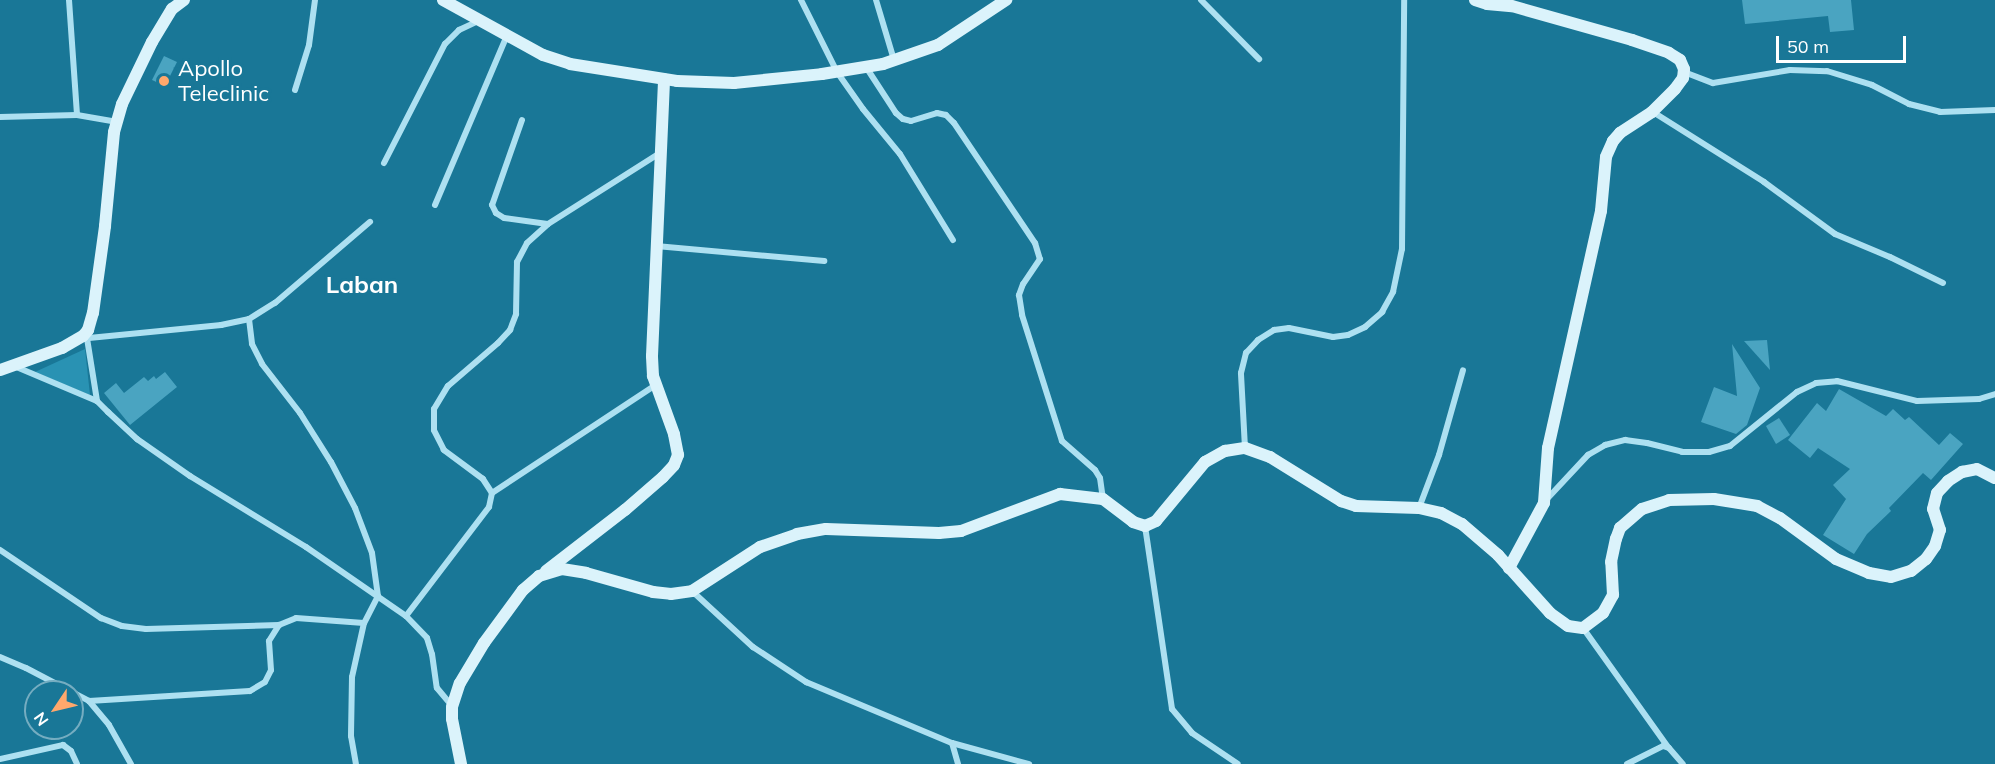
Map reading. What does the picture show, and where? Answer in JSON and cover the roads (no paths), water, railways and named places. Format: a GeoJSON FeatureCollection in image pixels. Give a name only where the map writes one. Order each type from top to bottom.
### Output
{"type":"FeatureCollection","features":[{"type":"Feature","properties":{"kind":"street"},"geometry":{"type":"LineString","coordinates":[[69,0],[77,115]]}},
{"type":"Feature","properties":{"kind":"street"},"geometry":{"type":"LineString","coordinates":[[295,90],[309,45],[315,0]]}},
{"type":"Feature","properties":{"kind":"street"},"geometry":{"type":"LineString","coordinates":[[801,0],[837,72],[863,109],[900,154],[953,240]]}},
{"type":"Feature","properties":{"kind":"street"},"geometry":{"type":"LineString","coordinates":[[876,0],[894,60]]}},
{"type":"Feature","properties":{"kind":"street"},"geometry":{"type":"LineString","coordinates":[[448,1],[543,55],[570,64],[664,79],[742,82],[837,72],[894,60],[938,45],[1006,0]]}},
{"type":"Feature","properties":{"kind":"street"},"geometry":{"type":"LineString","coordinates":[[1201,0],[1259,59]]}},
{"type":"Feature","properties":{"kind":"street"},"geometry":{"type":"LineString","coordinates":[[1245,448],[1241,373],[1246,353],[1258,340],[1274,330],[1289,327],[1333,337],[1348,335],[1365,327],[1382,312],[1393,292],[1402,249],[1404,0]]}},
{"type":"Feature","properties":{"kind":"street"},"geometry":{"type":"LineString","coordinates":[[1475,0],[1487,4],[1514,3],[1670,53],[1680,60],[1683,72],[1676,89],[1652,112],[1620,133],[1613,141],[1606,157],[1601,211],[1548,448],[1544,503]]}},
{"type":"Feature","properties":{"kind":"street"},"geometry":{"type":"LineString","coordinates":[[97,401],[87,335],[93,312],[117,122],[122,104],[152,42],[172,9],[181,1]]}},
{"type":"Feature","properties":{"kind":"street"},"geometry":{"type":"LineString","coordinates":[[384,163],[445,44],[459,30],[481,19]]}},
{"type":"Feature","properties":{"kind":"street"},"geometry":{"type":"LineString","coordinates":[[435,205],[507,35]]}},
{"type":"Feature","properties":{"kind":"street"},"geometry":{"type":"LineString","coordinates":[[866,67],[896,113],[903,119],[911,121],[937,113],[946,115],[954,123],[1035,243],[1040,259],[1023,284],[1019,295],[1022,315],[1062,441],[1095,470],[1100,478],[1103,499]]}},
{"type":"Feature","properties":{"kind":"street"},"geometry":{"type":"LineString","coordinates":[[1683,72],[1713,83],[1790,70],[1827,71],[1872,85],[1909,104],[1940,112],[1995,110]]}},
{"type":"Feature","properties":{"kind":"street"},"geometry":{"type":"LineString","coordinates":[[461,764],[453,730],[452,706],[460,683],[484,643],[523,590],[663,477],[674,465],[678,455],[674,434],[656,385],[652,356],[664,79]]}},
{"type":"Feature","properties":{"kind":"street"},"geometry":{"type":"LineString","coordinates":[[1652,112],[1764,182],[1835,234],[1890,256],[1943,283]]}},
{"type":"Feature","properties":{"kind":"street"},"geometry":{"type":"LineString","coordinates":[[0,117],[77,115],[117,122]]}},
{"type":"Feature","properties":{"kind":"street"},"geometry":{"type":"LineString","coordinates":[[522,120],[492,205],[496,213],[504,218],[548,224]]}},
{"type":"Feature","properties":{"kind":"street"},"geometry":{"type":"LineString","coordinates":[[492,494],[483,479],[444,450],[434,430],[434,409],[448,386],[498,344],[510,330],[516,314],[517,262],[527,243],[548,224],[660,152]]}},
{"type":"Feature","properties":{"kind":"street"},"geometry":{"type":"LineString","coordinates":[[0,370],[62,348],[87,335],[220,325],[249,319],[275,303],[370,222]]}},
{"type":"Feature","properties":{"kind":"street"},"geometry":{"type":"LineString","coordinates":[[656,246],[824,261]]}},
{"type":"Feature","properties":{"kind":"street"},"geometry":{"type":"LineString","coordinates":[[249,319],[252,344],[262,364],[300,413],[355,508],[372,553],[378,596],[364,623],[352,677],[351,736],[356,764]]}},
{"type":"Feature","properties":{"kind":"street"},"geometry":{"type":"LineString","coordinates":[[13,366],[97,401],[138,439],[181,470],[306,547],[406,616],[427,638],[437,688],[452,706]]}},
{"type":"Feature","properties":{"kind":"street"},"geometry":{"type":"LineString","coordinates":[[1419,508],[1439,455],[1463,370]]}},
{"type":"Feature","properties":{"kind":"street"},"geometry":{"type":"LineString","coordinates":[[1509,568],[1544,503],[1588,455],[1605,445],[1626,440],[1682,452],[1709,452],[1730,446],[1797,392],[1816,382],[1837,381],[1917,401],[1979,399],[1995,394]]}},
{"type":"Feature","properties":{"kind":"street"},"geometry":{"type":"LineString","coordinates":[[406,616],[489,507],[492,494],[656,385]]}},
{"type":"Feature","properties":{"kind":"street"},"geometry":{"type":"LineString","coordinates":[[539,576],[562,569],[653,592],[671,594],[692,591],[760,547],[797,534],[826,529],[939,533],[962,531],[1060,494],[1103,499],[1133,522],[1145,526],[1156,521],[1205,462],[1225,451],[1245,448],[1270,458],[1341,501],[1356,506],[1419,508],[1441,513],[1462,524],[1485,542],[1550,613],[1568,626],[1583,628],[1603,613],[1613,595],[1611,562],[1620,528],[1635,514],[1651,506],[1669,500],[1713,498],[1757,506],[1780,518],[1836,559],[1869,573],[1891,577],[1911,571],[1926,560],[1935,546],[1940,530],[1933,510],[1937,493],[1948,481],[1962,472],[1977,469],[1995,478]]}},
{"type":"Feature","properties":{"kind":"street"},"geometry":{"type":"LineString","coordinates":[[1145,526],[1172,709],[1192,733],[1238,764]]}},
{"type":"Feature","properties":{"kind":"street"},"geometry":{"type":"LineString","coordinates":[[0,550],[101,618],[122,626],[146,629],[279,626],[296,618],[364,623]]}},
{"type":"Feature","properties":{"kind":"street"},"geometry":{"type":"LineString","coordinates":[[692,591],[753,647],[789,672],[910,727],[952,743],[1029,764]]}},
{"type":"Feature","properties":{"kind":"street"},"geometry":{"type":"LineString","coordinates":[[89,702],[250,691],[265,682],[271,670],[269,640],[279,626]]}},
{"type":"Feature","properties":{"kind":"street"},"geometry":{"type":"LineString","coordinates":[[1583,628],[1668,747],[1683,764]]}},
{"type":"Feature","properties":{"kind":"street"},"geometry":{"type":"LineString","coordinates":[[0,657],[26,668],[89,702],[109,725],[131,764]]}},
{"type":"Feature","properties":{"kind":"street"},"geometry":{"type":"LineString","coordinates":[[952,743],[958,764]]}},
{"type":"Feature","properties":{"kind":"street"},"geometry":{"type":"LineString","coordinates":[[0,759],[63,745],[78,764]]}},
{"type":"Feature","properties":{"kind":"street"},"geometry":{"type":"LineString","coordinates":[[1627,764],[1663,746],[1668,747]]}},
{"type":"Feature","properties":{"kind":"place","name":"Apollo Teleclinic"},"geometry":{"type":"Point","coordinates":[164,81]}},
{"type":"Feature","properties":{"kind":"district","name":"Laban"},"geometry":{"type":"Point","coordinates":[362,285]}}]}
